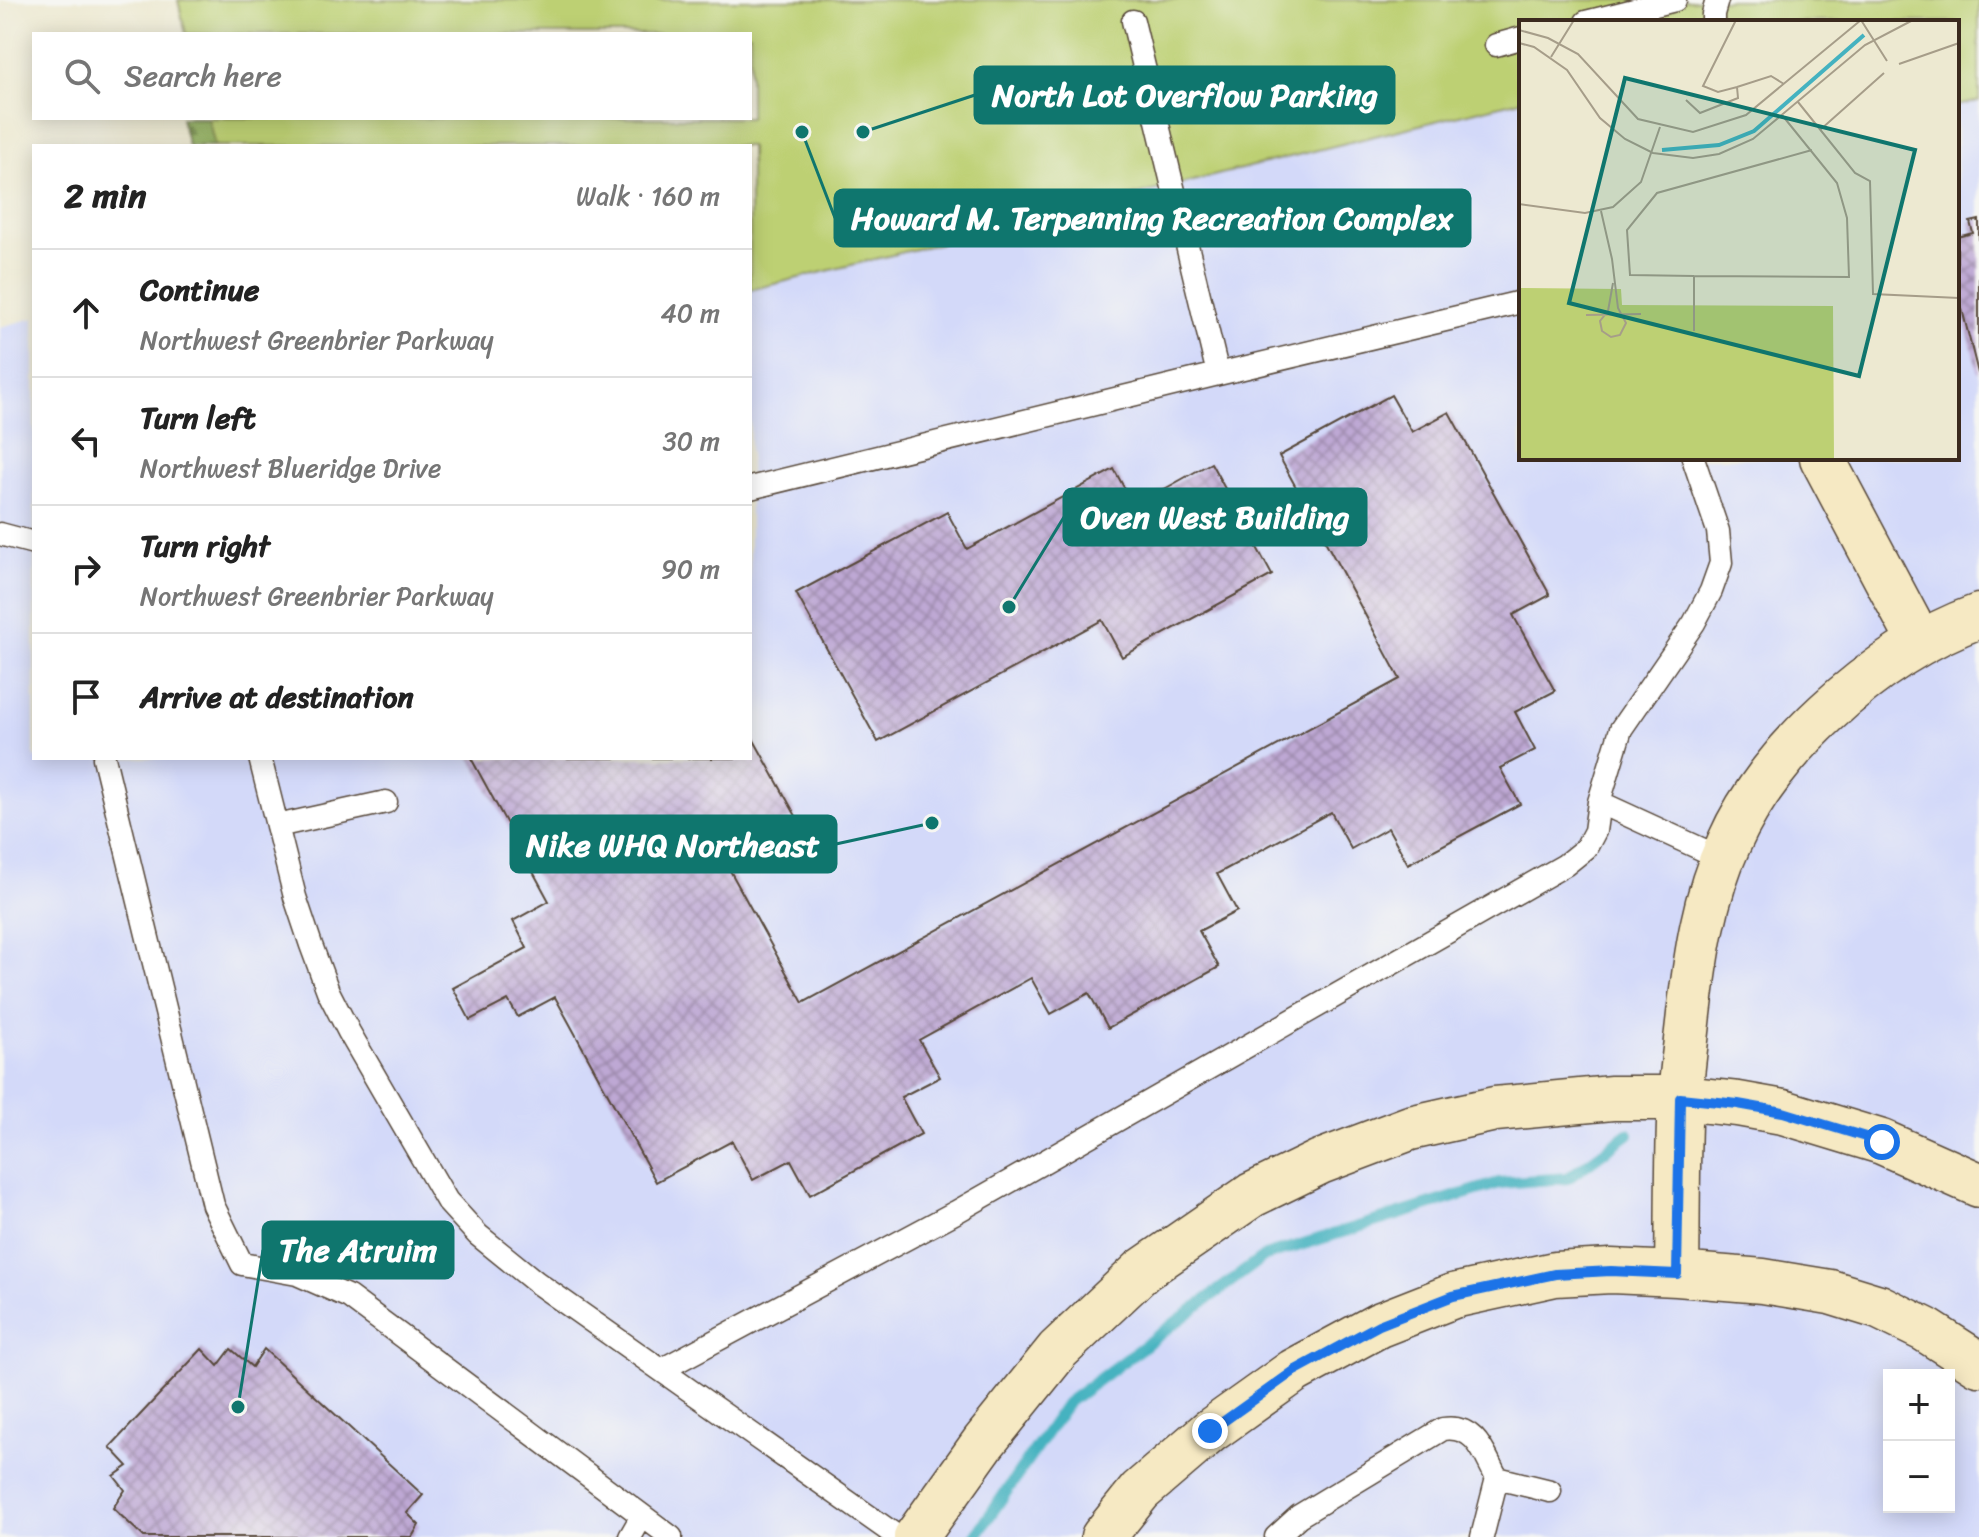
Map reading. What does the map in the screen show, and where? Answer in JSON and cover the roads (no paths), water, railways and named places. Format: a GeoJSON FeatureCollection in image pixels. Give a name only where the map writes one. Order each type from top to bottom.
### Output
{"type":"FeatureCollection","features":[{"type":"Feature","properties":{"kind":"street"},"geometry":{"type":"LineString","coordinates":[[1823,460],[1920,643]]}},
{"type":"Feature","properties":{"kind":"street"},"geometry":{"type":"LineString","coordinates":[[1677,1274],[1680,1098],[1696,952],[1711,891],[1729,843],[1777,766],[1805,733],[1861,682],[1920,643],[1979,616]]}},
{"type":"Feature","properties":{"kind":"street"},"geometry":{"type":"LineString","coordinates":[[916,1537],[984,1442],[1058,1350],[1143,1270],[1252,1195],[1320,1162],[1410,1128],[1495,1109],[1612,1098],[1680,1098],[1783,1112],[1882,1142],[1979,1185]]}},
{"type":"Feature","properties":{"kind":"street"},"geometry":{"type":"LineString","coordinates":[[1103,1537],[1140,1491],[1210,1431],[1294,1371],[1379,1325],[1453,1296],[1555,1274],[1611,1271],[1677,1274],[1763,1281],[1830,1292],[1879,1307],[1926,1330],[1979,1364]]}},
{"type":"Feature","properties":{"kind":"lane"},"geometry":{"type":"LineString","coordinates":[[1599,0],[1630,17]]}},
{"type":"Feature","properties":{"kind":"lane"},"geometry":{"type":"LineString","coordinates":[[1604,20],[1630,17],[1675,0]]}},
{"type":"Feature","properties":{"kind":"lane"},"geometry":{"type":"LineString","coordinates":[[1713,20],[1717,0]]}},
{"type":"Feature","properties":{"kind":"lane"},"geometry":{"type":"LineString","coordinates":[[1133,21],[1218,374]]}},
{"type":"Feature","properties":{"kind":"lane"},"geometry":{"type":"LineString","coordinates":[[1496,45],[1519,39]]}},
{"type":"Feature","properties":{"kind":"lane"},"geometry":{"type":"LineString","coordinates":[[752,488],[1519,302]]}},
{"type":"Feature","properties":{"kind":"lane"},"geometry":{"type":"LineString","coordinates":[[661,1370],[956,1212],[1565,865],[1586,848],[1595,831],[1599,802],[1621,729],[1694,623],[1721,563],[1718,531],[1694,460]]}},
{"type":"Feature","properties":{"kind":"lane"},"geometry":{"type":"LineString","coordinates":[[0,534],[32,542]]}},
{"type":"Feature","properties":{"kind":"lane"},"geometry":{"type":"LineString","coordinates":[[104,760],[213,1205],[242,1264],[297,1274],[349,1297],[671,1537]]}},
{"type":"Feature","properties":{"kind":"lane"},"geometry":{"type":"LineString","coordinates":[[260,760],[295,897],[328,991],[447,1201],[478,1235],[536,1282],[898,1537]]}},
{"type":"Feature","properties":{"kind":"lane"},"geometry":{"type":"LineString","coordinates":[[277,826],[386,802]]}},
{"type":"Feature","properties":{"kind":"lane"},"geometry":{"type":"LineString","coordinates":[[1599,802],[1723,859]]}},
{"type":"Feature","properties":{"kind":"lane"},"geometry":{"type":"LineString","coordinates":[[1276,1537],[1299,1516],[1443,1429],[1455,1427],[1479,1443],[1497,1478],[1482,1537]]}},
{"type":"Feature","properties":{"kind":"lane"},"geometry":{"type":"LineString","coordinates":[[1497,1478],[1550,1491]]}},
{"type":"Feature","properties":{"kind":"lane"},"geometry":{"type":"LineString","coordinates":[[630,1537],[642,1516]]}},
{"type":"Feature","properties":{"kind":"waterway"},"geometry":{"type":"LineString","coordinates":[[975,1537],[1067,1403],[1265,1256],[1499,1183],[1568,1178],[1628,1134]]}},
{"type":"Feature","properties":{"kind":"place","name":"Howard M. Terpenning Recreation Complex"},"geometry":{"type":"Point","coordinates":[802,132]}},
{"type":"Feature","properties":{"kind":"place","name":"North Lot Overflow Parking"},"geometry":{"type":"Point","coordinates":[863,132]}},
{"type":"Feature","properties":{"kind":"place","name":"Oven West Building"},"geometry":{"type":"Point","coordinates":[1009,607]}},
{"type":"Feature","properties":{"kind":"place","name":"Nike WHQ Northeast"},"geometry":{"type":"Point","coordinates":[932,823]}},
{"type":"Feature","properties":{"kind":"place","name":"The Atruim"},"geometry":{"type":"Point","coordinates":[238,1407]}}]}
